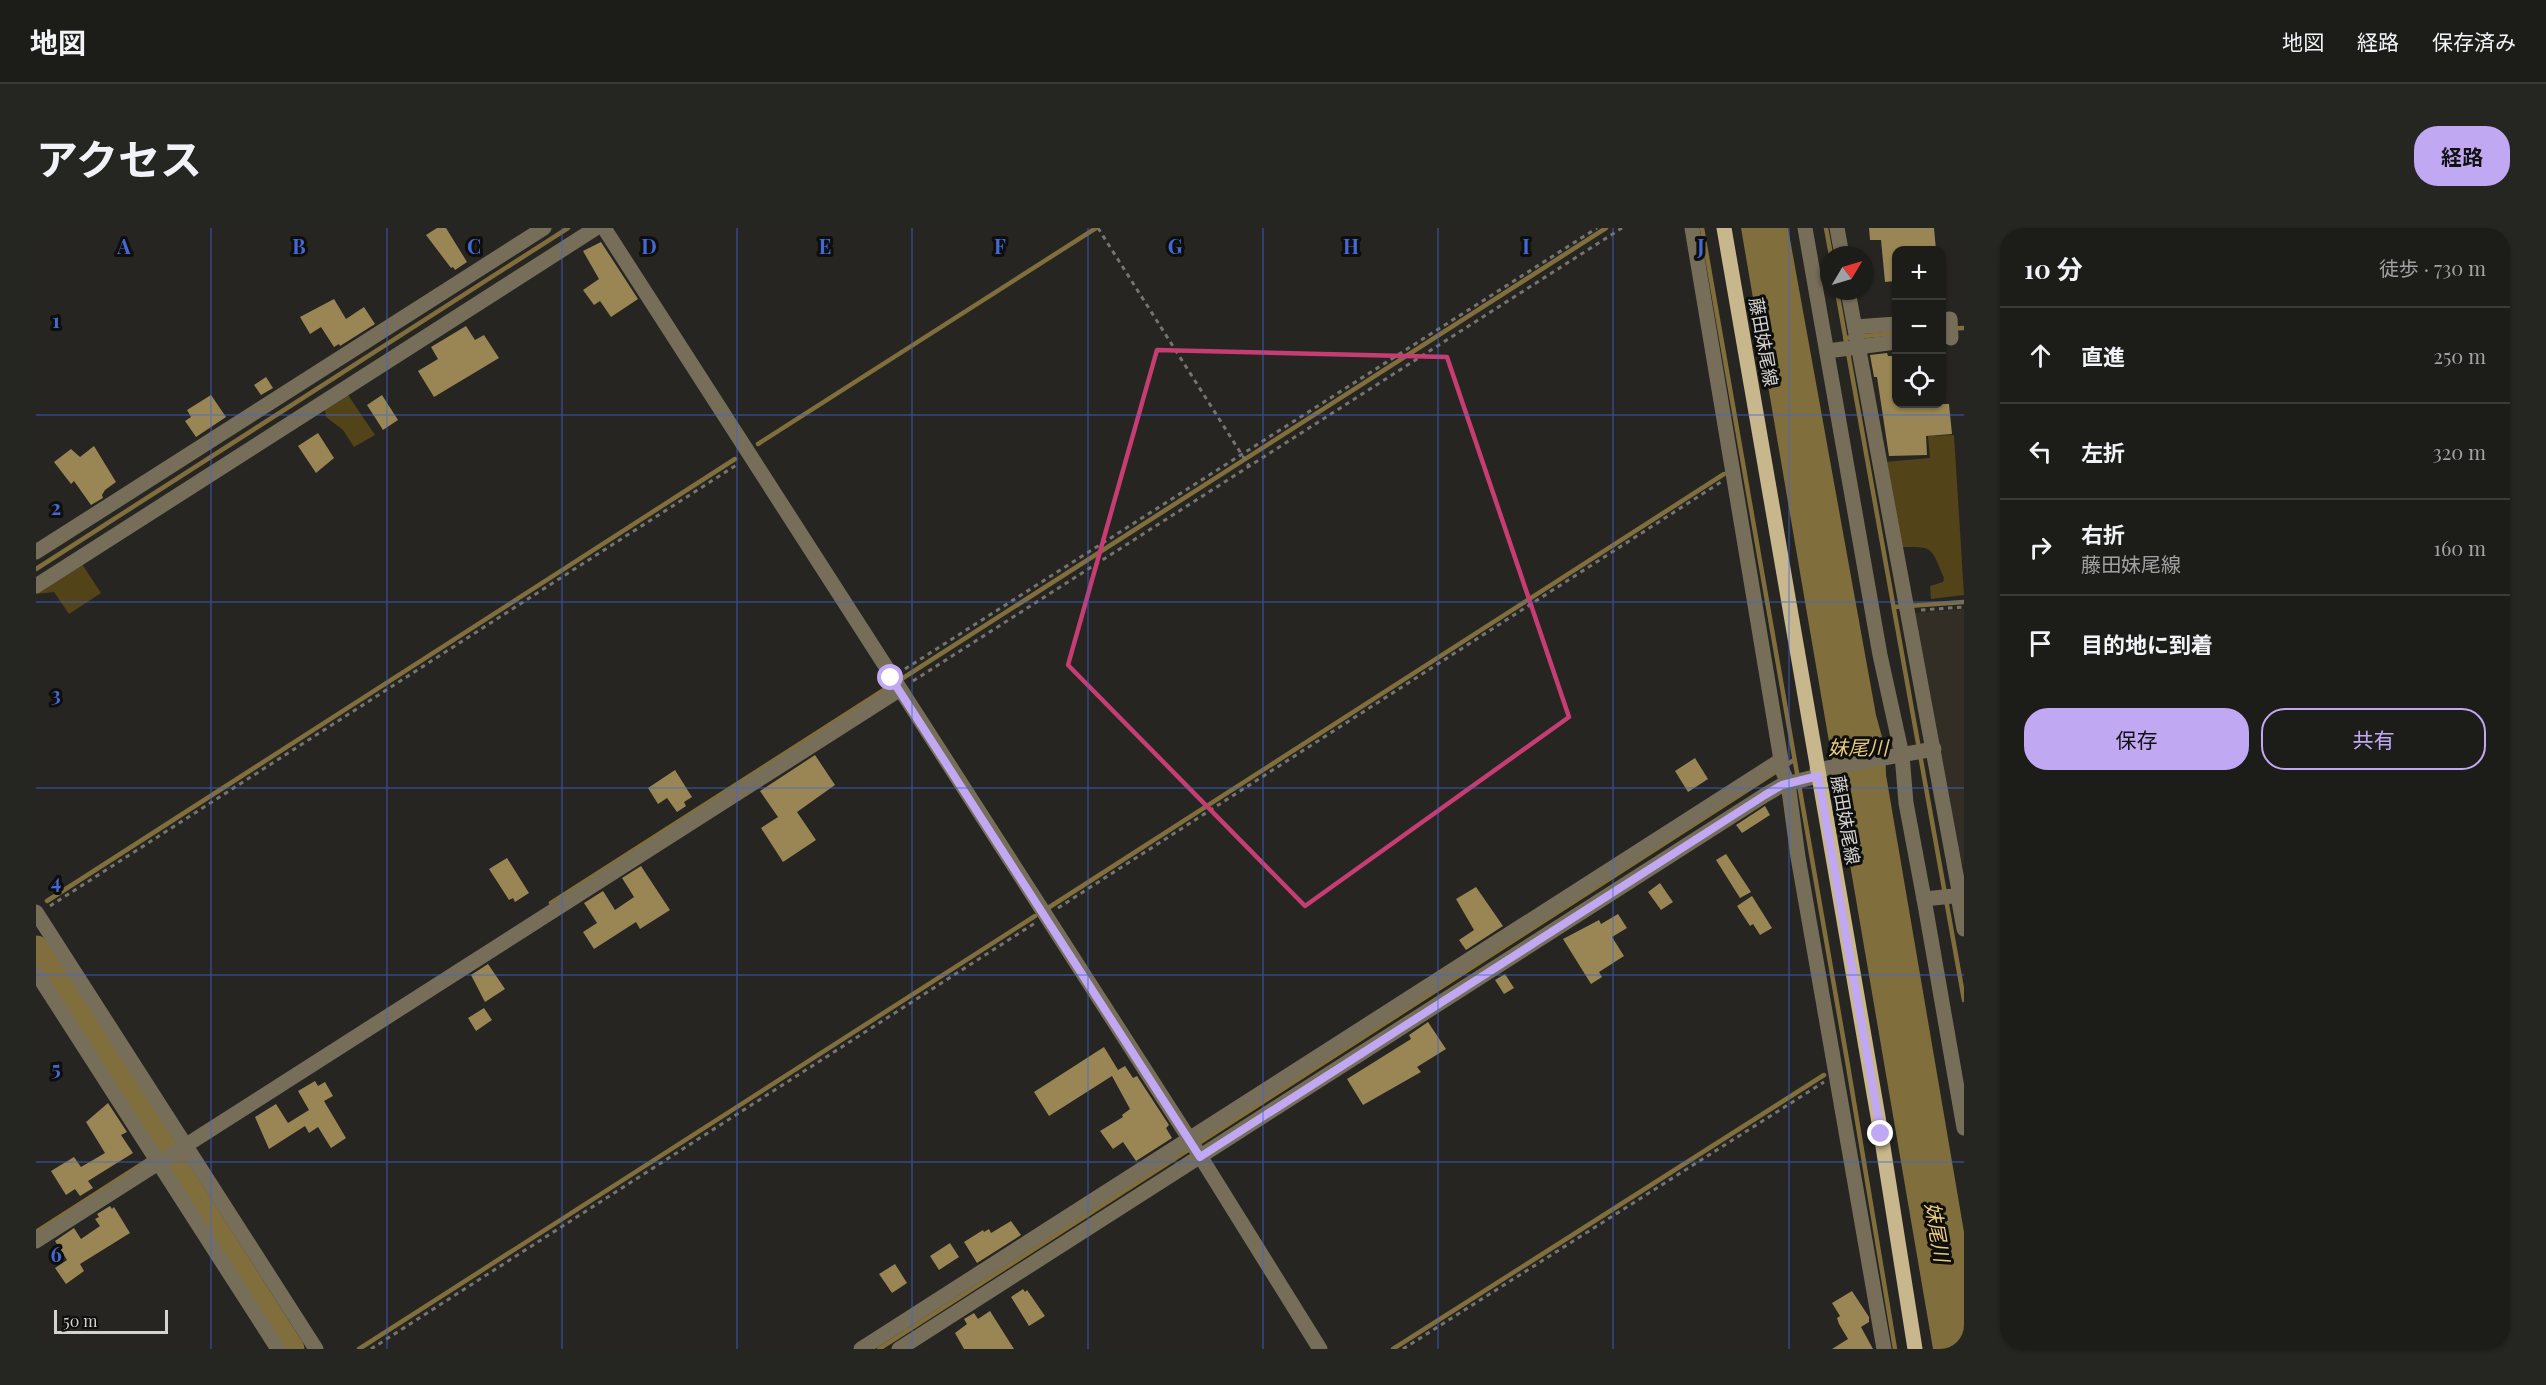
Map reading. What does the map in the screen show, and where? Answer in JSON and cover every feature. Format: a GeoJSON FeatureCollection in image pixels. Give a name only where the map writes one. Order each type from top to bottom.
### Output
{"type":"FeatureCollection","features":[{"type":"Feature","properties":{"kind":"main road","name":"藤田妹尾線"},"geometry":{"type":"LineString","coordinates":[[1724,228],[1799,773],[1879,1122],[1915,1349]]}},
{"type":"Feature","properties":{"kind":"street"},"geometry":{"type":"LineString","coordinates":[[36,552],[544,228]]}},
{"type":"Feature","properties":{"kind":"street"},"geometry":{"type":"LineString","coordinates":[[36,586],[596,228]]}},
{"type":"Feature","properties":{"kind":"street"},"geometry":{"type":"LineString","coordinates":[[604,228],[1194,1148],[1320,1349]]}},
{"type":"Feature","properties":{"kind":"street"},"geometry":{"type":"LineString","coordinates":[[1692,228],[1781,755],[1799,773],[1798,857],[1884,1349]]}},
{"type":"Feature","properties":{"kind":"street"},"geometry":{"type":"LineString","coordinates":[[1806,228],[1850,341],[1907,607],[1914,753],[1906,803],[1964,1128]]}},
{"type":"Feature","properties":{"kind":"street"},"geometry":{"type":"LineString","coordinates":[[1838,228],[1841,246]]}},
{"type":"Feature","properties":{"kind":"street"},"geometry":{"type":"LineString","coordinates":[[1848,300],[1850,341],[1880,655],[1914,753],[1956,892],[1964,929]]}},
{"type":"Feature","properties":{"kind":"street"},"geometry":{"type":"LineString","coordinates":[[1850,341],[1892,325]]}},
{"type":"Feature","properties":{"kind":"street"},"geometry":{"type":"LineString","coordinates":[[1850,341],[1892,342]]}},
{"type":"Feature","properties":{"kind":"street"},"geometry":{"type":"LineString","coordinates":[[36,1242],[165,1156],[895,684]]}},
{"type":"Feature","properties":{"kind":"street"},"geometry":{"type":"LineString","coordinates":[[861,1349],[1194,1148],[1799,773],[1914,753]]}},
{"type":"Feature","properties":{"kind":"street"},"geometry":{"type":"LineString","coordinates":[[899,1349],[1194,1148],[1799,773]]}},
{"type":"Feature","properties":{"kind":"street"},"geometry":{"type":"LineString","coordinates":[[1924,899],[1956,892]]}},
{"type":"Feature","properties":{"kind":"street"},"geometry":{"type":"LineString","coordinates":[[37,915],[165,1156],[278,1349]]}},
{"type":"Feature","properties":{"kind":"street"},"geometry":{"type":"LineString","coordinates":[[36,972],[165,1156],[316,1349]]}},
{"type":"Feature","properties":{"kind":"path"},"geometry":{"type":"LineString","coordinates":[[36,236],[48,228]]}},
{"type":"Feature","properties":{"kind":"path"},"geometry":{"type":"LineString","coordinates":[[895,684],[1242,456],[1597,228]]}},
{"type":"Feature","properties":{"kind":"path"},"geometry":{"type":"LineString","coordinates":[[895,684],[1248,465],[1622,228]]}},
{"type":"Feature","properties":{"kind":"path"},"geometry":{"type":"LineString","coordinates":[[1098,229],[1248,465]]}},
{"type":"Feature","properties":{"kind":"path"},"geometry":{"type":"LineString","coordinates":[[37,915],[750,456]]}},
{"type":"Feature","properties":{"kind":"path"},"geometry":{"type":"LineString","coordinates":[[1907,607],[1964,607]]}},
{"type":"Feature","properties":{"kind":"path"},"geometry":{"type":"LineString","coordinates":[[1402,1349],[1837,1074]]}},
{"type":"Feature","properties":{"kind":"highlighted area"},"geometry":{"type":"Polygon","coordinates":[[[1157,350],[1447,357],[1569,717],[1305,906],[1068,665],[1157,350]]]}},
{"type":"Feature","properties":{"kind":"shaded area"},"geometry":{"type":"Polygon","coordinates":[[[348,395],[375,435],[354,447],[343,430],[326,417],[325,410],[348,395]]]}},
{"type":"Feature","properties":{"kind":"shaded area"},"geometry":{"type":"Polygon","coordinates":[[[1954,435],[1964,595],[1931,599],[1930,586],[1943,582],[1944,578],[1930,551],[1919,547],[1899,547],[1884,462],[1930,458],[1928,436],[1954,435]]]}},
{"type":"Feature","properties":{"kind":"shaded area"},"geometry":{"type":"Polygon","coordinates":[[[82,564],[101,593],[69,614],[54,592],[36,594],[82,564]]]}},
{"type":"Feature","properties":{"kind":"shaded area"},"geometry":{"type":"Polygon","coordinates":[[[1964,609],[1964,866],[1959,860],[1913,613],[1964,609]]]}},
{"type":"Feature","properties":{"kind":"water","name":"妹尾川"},"geometry":{"type":"Polygon","coordinates":[[[1741,228],[1788,228],[1876,715],[1885,748],[1886,775],[1964,1232],[1964,1349],[1933,1349],[1741,228]]]}},
{"type":"Feature","properties":{"kind":"building"},"geometry":{"type":"Polygon","coordinates":[[[437,228],[446,228],[467,262],[455,270],[451,268],[426,235],[437,228]]]}},
{"type":"Feature","properties":{"kind":"building"},"geometry":{"type":"Polygon","coordinates":[[[1869,228],[1934,228],[1936,246],[1892,246],[1892,281],[1885,282],[1881,240],[1870,240],[1869,228]]]}},
{"type":"Feature","properties":{"kind":"building"},"geometry":{"type":"Polygon","coordinates":[[[601,242],[638,299],[611,317],[600,301],[594,305],[583,290],[599,279],[583,251],[601,242]]]}},
{"type":"Feature","properties":{"kind":"building"},"geometry":{"type":"Polygon","coordinates":[[[334,299],[346,319],[364,307],[375,324],[340,346],[339,344],[334,347],[321,327],[310,334],[300,317],[334,299]]]}},
{"type":"Feature","properties":{"kind":"building"},"geometry":{"type":"Polygon","coordinates":[[[466,326],[475,340],[484,335],[499,358],[434,397],[418,371],[438,359],[431,347],[466,326]]]}},
{"type":"Feature","properties":{"kind":"building"},"geometry":{"type":"Polygon","coordinates":[[[1887,353],[1888,356],[1892,356],[1892,408],[1946,408],[1946,404],[1949,404],[1952,434],[1926,436],[1927,455],[1889,456],[1877,377],[1874,377],[1870,355],[1887,353]]]}},
{"type":"Feature","properties":{"kind":"building"},"geometry":{"type":"Polygon","coordinates":[[[266,377],[273,388],[261,395],[254,385],[266,377]]]}},
{"type":"Feature","properties":{"kind":"building"},"geometry":{"type":"Polygon","coordinates":[[[211,395],[226,417],[196,437],[185,421],[191,417],[187,410],[211,395]]]}},
{"type":"Feature","properties":{"kind":"building"},"geometry":{"type":"Polygon","coordinates":[[[382,395],[398,420],[383,430],[367,405],[382,395]]]}},
{"type":"Feature","properties":{"kind":"building"},"geometry":{"type":"Polygon","coordinates":[[[318,433],[334,458],[316,473],[298,446],[318,433]]]}},
{"type":"Feature","properties":{"kind":"building"},"geometry":{"type":"Polygon","coordinates":[[[94,446],[116,482],[105,490],[103,498],[91,505],[74,481],[71,484],[54,462],[71,449],[80,457],[94,446]]]}},
{"type":"Feature","properties":{"kind":"building"},"geometry":{"type":"Polygon","coordinates":[[[815,755],[835,785],[797,812],[816,840],[783,862],[761,828],[778,817],[760,791],[815,755]]]}},
{"type":"Feature","properties":{"kind":"building"},"geometry":{"type":"Polygon","coordinates":[[[1695,758],[1708,779],[1688,792],[1675,771],[1695,758]]]}},
{"type":"Feature","properties":{"kind":"building"},"geometry":{"type":"Polygon","coordinates":[[[675,770],[692,797],[684,802],[686,806],[677,812],[667,798],[658,804],[648,788],[675,770]]]}},
{"type":"Feature","properties":{"kind":"building"},"geometry":{"type":"Polygon","coordinates":[[[1765,806],[1770,815],[1742,833],[1736,825],[1765,806]]]}},
{"type":"Feature","properties":{"kind":"building"},"geometry":{"type":"Polygon","coordinates":[[[1726,854],[1751,892],[1740,898],[1716,860],[1726,854]]]}},
{"type":"Feature","properties":{"kind":"building"},"geometry":{"type":"Polygon","coordinates":[[[507,858],[529,893],[515,902],[513,898],[509,900],[489,869],[507,858]]]}},
{"type":"Feature","properties":{"kind":"building"},"geometry":{"type":"Polygon","coordinates":[[[641,866],[670,910],[640,929],[636,922],[594,949],[583,932],[597,923],[584,903],[603,891],[615,910],[634,897],[622,878],[641,866]]]}},
{"type":"Feature","properties":{"kind":"building"},"geometry":{"type":"Polygon","coordinates":[[[1660,883],[1673,902],[1661,910],[1648,892],[1660,883]]]}},
{"type":"Feature","properties":{"kind":"building"},"geometry":{"type":"Polygon","coordinates":[[[1476,887],[1503,926],[1466,950],[1459,940],[1474,930],[1456,899],[1476,887]]]}},
{"type":"Feature","properties":{"kind":"building"},"geometry":{"type":"Polygon","coordinates":[[[1752,896],[1772,928],[1760,935],[1753,924],[1750,926],[1737,906],[1752,896]]]}},
{"type":"Feature","properties":{"kind":"building"},"geometry":{"type":"Polygon","coordinates":[[[1618,914],[1627,928],[1612,937],[1624,956],[1599,972],[1602,977],[1591,984],[1563,939],[1599,920],[1601,924],[1618,914]]]}},
{"type":"Feature","properties":{"kind":"building"},"geometry":{"type":"Polygon","coordinates":[[[488,964],[505,989],[485,1002],[471,975],[488,964]]]}},
{"type":"Feature","properties":{"kind":"building"},"geometry":{"type":"Polygon","coordinates":[[[1505,974],[1514,988],[1504,994],[1495,980],[1505,974]]]}},
{"type":"Feature","properties":{"kind":"building"},"geometry":{"type":"Polygon","coordinates":[[[484,1008],[492,1020],[476,1031],[468,1018],[484,1008]]]}},
{"type":"Feature","properties":{"kind":"building"},"geometry":{"type":"Polygon","coordinates":[[[1428,1022],[1446,1049],[1417,1067],[1421,1072],[1363,1105],[1347,1079],[1411,1039],[1409,1035],[1428,1022]]]}},
{"type":"Feature","properties":{"kind":"building"},"geometry":{"type":"Polygon","coordinates":[[[1104,1047],[1118,1070],[1125,1066],[1133,1078],[1137,1076],[1169,1125],[1166,1128],[1172,1138],[1136,1161],[1123,1142],[1113,1149],[1100,1131],[1123,1117],[1122,1115],[1130,1109],[1112,1076],[1049,1116],[1034,1092],[1104,1047]]]}},
{"type":"Feature","properties":{"kind":"building"},"geometry":{"type":"Polygon","coordinates":[[[315,1081],[318,1086],[325,1082],[333,1096],[324,1101],[346,1138],[331,1148],[318,1127],[309,1133],[305,1126],[269,1149],[255,1117],[276,1104],[288,1123],[309,1110],[298,1091],[315,1081]]]}},
{"type":"Feature","properties":{"kind":"building"},"geometry":{"type":"Polygon","coordinates":[[[108,1103],[127,1132],[121,1135],[133,1153],[88,1181],[93,1188],[80,1196],[75,1189],[66,1195],[51,1171],[74,1157],[81,1167],[105,1153],[86,1122],[108,1103]]]}},
{"type":"Feature","properties":{"kind":"building"},"geometry":{"type":"Polygon","coordinates":[[[110,1206],[112,1209],[114,1207],[130,1233],[80,1264],[84,1271],[66,1284],[55,1268],[67,1260],[55,1241],[74,1228],[81,1239],[100,1226],[95,1219],[99,1217],[97,1214],[110,1206]]]}},
{"type":"Feature","properties":{"kind":"building"},"geometry":{"type":"Polygon","coordinates":[[[1011,1221],[1021,1235],[977,1263],[964,1242],[983,1230],[984,1232],[989,1229],[991,1233],[1011,1221]]]}},
{"type":"Feature","properties":{"kind":"building"},"geometry":{"type":"Polygon","coordinates":[[[950,1243],[959,1257],[939,1270],[930,1256],[950,1243]]]}},
{"type":"Feature","properties":{"kind":"building"},"geometry":{"type":"Polygon","coordinates":[[[895,1264],[907,1283],[892,1293],[879,1274],[895,1264]]]}},
{"type":"Feature","properties":{"kind":"building"},"geometry":{"type":"Polygon","coordinates":[[[1023,1289],[1025,1292],[1027,1290],[1045,1316],[1029,1326],[1011,1297],[1023,1289]]]}},
{"type":"Feature","properties":{"kind":"building"},"geometry":{"type":"Polygon","coordinates":[[[1852,1291],[1869,1317],[1869,1322],[1861,1327],[1873,1349],[1832,1349],[1848,1339],[1839,1324],[1837,1318],[1840,1316],[1832,1303],[1852,1291]]]}},
{"type":"Feature","properties":{"kind":"building"},"geometry":{"type":"Polygon","coordinates":[[[990,1311],[1014,1349],[964,1349],[955,1333],[967,1324],[964,1319],[974,1313],[978,1319],[990,1311]]]}},
{"type":"Feature","properties":{"kind":"waterway"},"geometry":{"type":"LineString","coordinates":[[36,569],[568,228]]}},
{"type":"Feature","properties":{"kind":"waterway"},"geometry":{"type":"LineString","coordinates":[[758,444],[1096,228]]}},
{"type":"Feature","properties":{"kind":"waterway"},"geometry":{"type":"LineString","coordinates":[[900,680],[1606,228]]}},
{"type":"Feature","properties":{"kind":"waterway"},"geometry":{"type":"LineString","coordinates":[[1702,228],[1895,1349]]}},
{"type":"Feature","properties":{"kind":"waterway"},"geometry":{"type":"LineString","coordinates":[[1826,228],[1829,246]]}},
{"type":"Feature","properties":{"kind":"waterway"},"geometry":{"type":"LineString","coordinates":[[1839,300],[1964,1000]]}},
{"type":"Feature","properties":{"kind":"waterway"},"geometry":{"type":"LineString","coordinates":[[1946,329],[1964,328]]}},
{"type":"Feature","properties":{"kind":"waterway"},"geometry":{"type":"LineString","coordinates":[[1845,338],[1892,333]]}},
{"type":"Feature","properties":{"kind":"waterway"},"geometry":{"type":"LineString","coordinates":[[47,901],[735,459]]}},
{"type":"Feature","properties":{"kind":"waterway"},"geometry":{"type":"LineString","coordinates":[[1048,908],[1724,474]]}},
{"type":"Feature","properties":{"kind":"waterway"},"geometry":{"type":"LineString","coordinates":[[1894,607],[1964,602]]}},
{"type":"Feature","properties":{"kind":"waterway"},"geometry":{"type":"LineString","coordinates":[[551,903],[890,686]]}},
{"type":"Feature","properties":{"kind":"waterway"},"geometry":{"type":"LineString","coordinates":[[879,1349],[1794,760]]}},
{"type":"Feature","properties":{"kind":"waterway"},"geometry":{"type":"LineString","coordinates":[[359,1349],[1035,916]]}},
{"type":"Feature","properties":{"kind":"waterway"},"geometry":{"type":"LineString","coordinates":[[36,949],[291,1349]]}},
{"type":"Feature","properties":{"kind":"waterway"},"geometry":{"type":"LineString","coordinates":[[1393,1349],[1824,1075]]}},
{"type":"Feature","properties":{"kind":"waterway"},"geometry":{"type":"LineString","coordinates":[[36,1232],[153,1157]]}},
{"type":"Feature","properties":{"kind":"route"},"geometry":{"type":"LineString","coordinates":[[891,678],[1200,1157],[1765,795],[1790,782],[1818,776],[1881,1134]]}}]}
